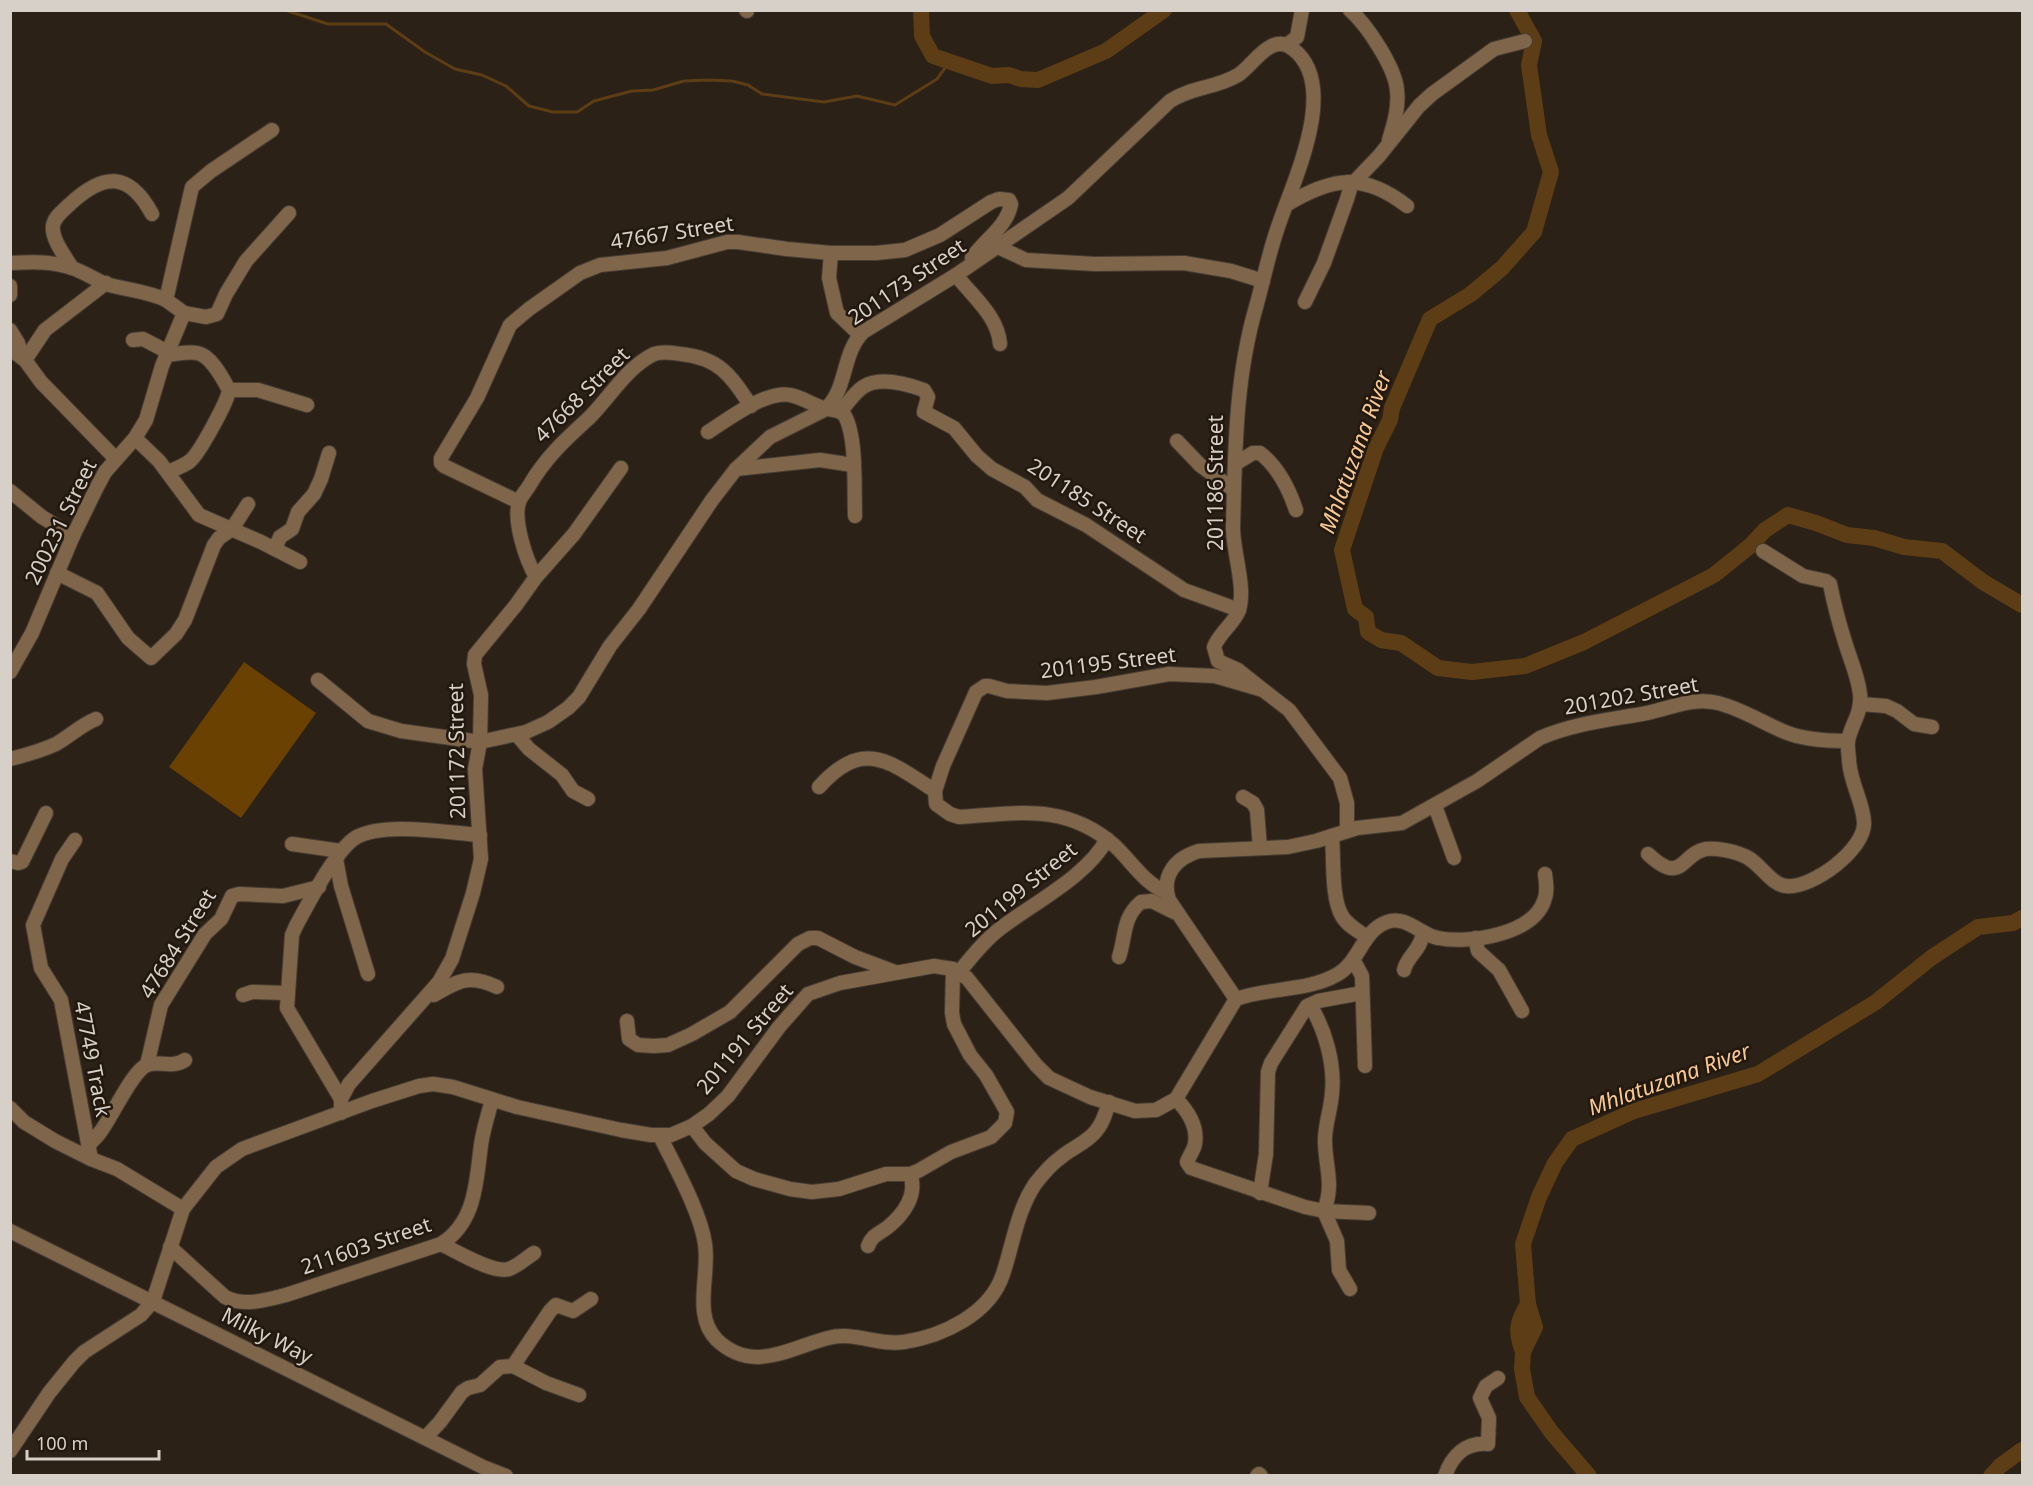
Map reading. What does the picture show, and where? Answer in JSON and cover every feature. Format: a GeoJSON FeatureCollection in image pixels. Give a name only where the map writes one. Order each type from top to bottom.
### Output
{"type":"FeatureCollection","features":[{"type":"Feature","properties":{"kind":"street"},"geometry":{"type":"LineString","coordinates":[[1288,198],[1308,143],[1312,96],[1308,69],[1295,50],[1287,45],[1297,37],[1302,10]]}},
{"type":"Feature","properties":{"kind":"street"},"geometry":{"type":"LineString","coordinates":[[1350,10],[1380,50],[1396,82],[1397,105],[1387,146]]}},
{"type":"Feature","properties":{"kind":"street"},"geometry":{"type":"LineString","coordinates":[[1305,302],[1324,263],[1351,182],[1387,146],[1419,106],[1444,84],[1494,49],[1525,41]]}},
{"type":"Feature","properties":{"kind":"street","name":"201173 Street"},"geometry":{"type":"LineString","coordinates":[[826,409],[836,398],[849,353],[860,335],[956,275],[1068,198],[1170,101],[1190,91],[1225,82],[1245,70],[1260,53],[1270,46],[1287,45]]}},
{"type":"Feature","properties":{"kind":"street"},"geometry":{"type":"LineString","coordinates":[[166,300],[192,187],[211,171],[272,130]]}},
{"type":"Feature","properties":{"kind":"street"},"geometry":{"type":"LineString","coordinates":[[72,268],[58,244],[53,231],[53,223],[57,216],[89,188],[106,181],[125,182],[142,198],[152,214]]}},
{"type":"Feature","properties":{"kind":"street"},"geometry":{"type":"LineString","coordinates":[[1288,198],[1325,186],[1351,182],[1381,189],[1407,206]]}},
{"type":"Feature","properties":{"kind":"street","name":"201186 Street"},"geometry":{"type":"LineString","coordinates":[[1239,610],[1239,580],[1234,539],[1238,392],[1247,336],[1276,232],[1288,198]]}},
{"type":"Feature","properties":{"kind":"street","name":"47667 Street"},"geometry":{"type":"LineString","coordinates":[[519,502],[444,466],[441,460],[477,398],[510,325],[580,273],[600,265],[667,258],[727,242],[831,252],[876,253],[905,250],[940,235],[991,202],[999,199],[1009,200],[1011,204],[1007,219],[972,258],[977,261]]}},
{"type":"Feature","properties":{"kind":"street"},"geometry":{"type":"LineString","coordinates":[[10,263],[35,262],[72,268],[106,284],[156,295],[184,313],[213,317],[220,312],[226,294],[246,261],[289,213]]}},
{"type":"Feature","properties":{"kind":"street"},"geometry":{"type":"LineString","coordinates":[[998,247],[1026,260],[1095,264],[1184,263],[1214,267],[1263,281]]}},
{"type":"Feature","properties":{"kind":"street"},"geometry":{"type":"LineString","coordinates":[[831,252],[829,278],[837,313],[860,335]]}},
{"type":"Feature","properties":{"kind":"street"},"geometry":{"type":"LineString","coordinates":[[956,275],[984,308],[994,324],[1000,344]]}},
{"type":"Feature","properties":{"kind":"street"},"geometry":{"type":"LineString","coordinates":[[19,356],[45,330],[106,284]]}},
{"type":"Feature","properties":{"kind":"street"},"geometry":{"type":"LineString","coordinates":[[10,286],[10,295]]}},
{"type":"Feature","properties":{"kind":"street","name":"200231 Street"},"geometry":{"type":"LineString","coordinates":[[10,672],[35,627],[73,536],[96,489],[146,420],[156,385],[184,313]]}},
{"type":"Feature","properties":{"kind":"street"},"geometry":{"type":"LineString","coordinates":[[10,330],[18,343],[19,356],[41,382],[116,459]]}},
{"type":"Feature","properties":{"kind":"street"},"geometry":{"type":"LineString","coordinates":[[133,340],[142,339],[168,354],[195,352],[202,354],[212,364],[229,390],[226,401],[197,452],[189,462],[169,472]]}},
{"type":"Feature","properties":{"kind":"street","name":"47668 Street"},"geometry":{"type":"LineString","coordinates":[[519,502],[549,455],[625,378],[654,354],[666,352],[697,356],[714,362],[735,383],[751,406]]}},
{"type":"Feature","properties":{"kind":"street","name":"201185 Street"},"geometry":{"type":"LineString","coordinates":[[841,411],[860,389],[873,382],[924,390],[928,398],[924,412],[954,428],[983,461],[1028,489],[1037,500],[1096,531],[1185,590],[1239,610]]}},
{"type":"Feature","properties":{"kind":"street"},"geometry":{"type":"LineString","coordinates":[[229,390],[258,390],[307,405]]}},
{"type":"Feature","properties":{"kind":"street"},"geometry":{"type":"LineString","coordinates":[[708,432],[751,406],[783,394],[801,398],[826,409],[841,411],[849,429],[855,516]]}},
{"type":"Feature","properties":{"kind":"street"},"geometry":{"type":"LineString","coordinates":[[318,680],[368,721],[401,731],[480,742],[517,735],[548,722],[579,697],[610,646],[639,609],[712,500],[736,469],[770,437],[826,409]]}},
{"type":"Feature","properties":{"kind":"street"},"geometry":{"type":"LineString","coordinates":[[135,438],[169,472],[200,515],[300,562]]}},
{"type":"Feature","properties":{"kind":"street"},"geometry":{"type":"LineString","coordinates":[[1177,441],[1200,465],[1234,490]]}},
{"type":"Feature","properties":{"kind":"street"},"geometry":{"type":"LineString","coordinates":[[275,549],[280,537],[292,529],[298,512],[314,494],[329,453]]}},
{"type":"Feature","properties":{"kind":"street"},"geometry":{"type":"LineString","coordinates":[[1235,464],[1252,453],[1260,453],[1282,479],[1296,510]]}},
{"type":"Feature","properties":{"kind":"street"},"geometry":{"type":"LineString","coordinates":[[736,469],[820,460],[853,465]]}},
{"type":"Feature","properties":{"kind":"street","name":"201172 Street"},"geometry":{"type":"LineString","coordinates":[[341,1106],[349,1084],[439,982],[457,946],[479,872],[481,859],[475,769],[480,742],[480,695],[474,664],[475,655],[536,577],[574,534],[621,468]]}},
{"type":"Feature","properties":{"kind":"street"},"geometry":{"type":"LineString","coordinates":[[10,491],[42,517],[73,536]]}},
{"type":"Feature","properties":{"kind":"street"},"geometry":{"type":"LineString","coordinates":[[519,502],[520,532],[528,560],[536,577]]}},
{"type":"Feature","properties":{"kind":"street"},"geometry":{"type":"LineString","coordinates":[[57,573],[97,593],[128,638],[151,658],[176,634],[185,620],[214,545],[219,538],[232,529],[248,504]]}},
{"type":"Feature","properties":{"kind":"street"},"geometry":{"type":"LineString","coordinates":[[1648,854],[1663,867],[1673,868],[1683,865],[1698,852],[1706,849],[1736,853],[1750,858],[1780,885],[1785,886],[1796,885],[1825,874],[1858,844],[1862,837],[1864,821],[1851,776],[1848,741],[1858,718],[1860,704],[1858,684],[1836,614],[1830,584],[1803,576],[1763,551]]}},
{"type":"Feature","properties":{"kind":"street"},"geometry":{"type":"LineString","coordinates":[[1239,610],[1216,642],[1214,652],[1218,661],[1238,670],[1263,690]]}},
{"type":"Feature","properties":{"kind":"street","name":"201195 Street"},"geometry":{"type":"LineString","coordinates":[[935,791],[943,766],[972,699],[976,692],[985,686],[1047,693],[1169,674],[1215,676],[1263,690],[1289,710],[1340,778],[1347,804],[1347,830]]}},
{"type":"Feature","properties":{"kind":"street","name":"201202 Street"},"geometry":{"type":"LineString","coordinates":[[1166,892],[1169,872],[1174,864],[1190,854],[1199,851],[1288,847],[1347,830],[1402,823],[1477,781],[1540,738],[1574,725],[1650,712],[1686,702],[1718,703],[1786,733],[1802,737],[1848,741]]}},
{"type":"Feature","properties":{"kind":"street"},"geometry":{"type":"LineString","coordinates":[[1860,704],[1886,706],[1897,711],[1908,722],[1932,728]]}},
{"type":"Feature","properties":{"kind":"street"},"geometry":{"type":"LineString","coordinates":[[10,759],[40,751],[96,719]]}},
{"type":"Feature","properties":{"kind":"street"},"geometry":{"type":"LineString","coordinates":[[517,735],[529,749],[562,775],[573,791],[588,798]]}},
{"type":"Feature","properties":{"kind":"street"},"geometry":{"type":"LineString","coordinates":[[819,787],[844,764],[860,758],[869,758],[886,762],[935,791],[936,804],[958,817],[1046,813],[1092,828],[1107,838],[1153,886],[1166,892],[1176,913],[1236,999]]}},
{"type":"Feature","properties":{"kind":"street"},"geometry":{"type":"LineString","coordinates":[[1243,797],[1253,803],[1257,810],[1260,848]]}},
{"type":"Feature","properties":{"kind":"street"},"geometry":{"type":"LineString","coordinates":[[1435,806],[1454,858]]}},
{"type":"Feature","properties":{"kind":"street"},"geometry":{"type":"LineString","coordinates":[[10,861],[18,863],[24,859],[46,813]]}},
{"type":"Feature","properties":{"kind":"street"},"geometry":{"type":"LineString","coordinates":[[341,1106],[288,1011],[287,993],[292,935],[338,855],[358,836],[386,830],[408,830],[480,836]]}},
{"type":"Feature","properties":{"kind":"street"},"geometry":{"type":"LineString","coordinates":[[1332,836],[1340,914],[1366,937]]}},
{"type":"Feature","properties":{"kind":"street","name":"201199 Street"},"geometry":{"type":"LineString","coordinates":[[956,970],[987,938],[1082,870],[1100,851],[1107,838]]}},
{"type":"Feature","properties":{"kind":"street","name":"47749 Track"},"geometry":{"type":"LineString","coordinates":[[75,840],[62,859],[33,925],[41,968],[61,1000],[89,1152]]}},
{"type":"Feature","properties":{"kind":"street"},"geometry":{"type":"LineString","coordinates":[[292,844],[338,855]]}},
{"type":"Feature","properties":{"kind":"street"},"geometry":{"type":"LineString","coordinates":[[338,855],[341,886],[368,974]]}},
{"type":"Feature","properties":{"kind":"street"},"geometry":{"type":"LineString","coordinates":[[956,970],[967,978],[1043,1073],[1057,1084],[1135,1111],[1147,1111],[1163,1107],[1176,1099],[1236,999],[1320,981],[1341,972],[1354,961],[1366,937],[1386,922],[1398,920],[1410,924],[1423,933],[1442,939],[1476,938],[1507,932],[1534,916],[1540,909],[1546,896],[1545,874]]}},
{"type":"Feature","properties":{"kind":"street","name":"47684 Street"},"geometry":{"type":"LineString","coordinates":[[147,1065],[161,1005],[205,934],[221,919],[232,896],[239,894],[290,896],[319,887]]}},
{"type":"Feature","properties":{"kind":"street"},"geometry":{"type":"LineString","coordinates":[[1119,957],[1123,945],[1125,922],[1141,902],[1152,901],[1176,913]]}},
{"type":"Feature","properties":{"kind":"street"},"geometry":{"type":"LineString","coordinates":[[1404,970],[1407,962],[1419,947],[1423,933]]}},
{"type":"Feature","properties":{"kind":"street"},"geometry":{"type":"LineString","coordinates":[[627,1021],[629,1040],[638,1045],[668,1045],[682,1040],[730,1012],[798,944],[810,938],[818,938],[855,957],[897,973]]}},
{"type":"Feature","properties":{"kind":"street"},"geometry":{"type":"LineString","coordinates":[[1476,938],[1478,951],[1499,970],[1522,1011]]}},
{"type":"Feature","properties":{"kind":"street"},"geometry":{"type":"LineString","coordinates":[[1354,961],[1362,976],[1365,1065]]}},
{"type":"Feature","properties":{"kind":"street","name":"201191 Street"},"geometry":{"type":"LineString","coordinates":[[153,1301],[183,1209],[216,1167],[232,1154],[341,1106],[433,1084],[453,1087],[492,1100],[621,1130],[660,1136],[671,1135],[692,1126],[728,1096],[779,1027],[808,994],[840,983],[934,966],[956,970]]}},
{"type":"Feature","properties":{"kind":"street"},"geometry":{"type":"LineString","coordinates":[[692,1126],[722,1160],[736,1171],[754,1179],[803,1191],[839,1189],[886,1174],[910,1174],[951,1152],[991,1137],[1005,1123],[1006,1107],[970,1055],[954,1024],[952,1013],[956,970]]}},
{"type":"Feature","properties":{"kind":"street"},"geometry":{"type":"LineString","coordinates":[[424,1000],[454,983],[467,980],[481,980],[497,987]]}},
{"type":"Feature","properties":{"kind":"street"},"geometry":{"type":"LineString","coordinates":[[243,995],[252,992],[287,993]]}},
{"type":"Feature","properties":{"kind":"street"},"geometry":{"type":"LineString","coordinates":[[1260,1193],[1266,1154],[1269,1068],[1305,1009],[1318,1001],[1362,993]]}},
{"type":"Feature","properties":{"kind":"street"},"geometry":{"type":"LineString","coordinates":[[1310,1005],[1317,1015],[1325,1037],[1332,1079],[1325,1143],[1330,1190],[1324,1211],[1337,1241],[1340,1273],[1350,1289]]}},
{"type":"Feature","properties":{"kind":"street"},"geometry":{"type":"LineString","coordinates":[[89,1152],[131,1083],[147,1065],[168,1065],[184,1060]]}},
{"type":"Feature","properties":{"kind":"street"},"geometry":{"type":"LineString","coordinates":[[1176,1099],[1188,1113],[1194,1127],[1195,1143],[1188,1160],[1189,1166],[1260,1193],[1324,1211],[1369,1213]]}},
{"type":"Feature","properties":{"kind":"street","name":"211603 Street"},"geometry":{"type":"LineString","coordinates":[[170,1247],[225,1297],[245,1302],[286,1295],[441,1244],[455,1234],[471,1207],[482,1141],[492,1100]]}},
{"type":"Feature","properties":{"kind":"street"},"geometry":{"type":"LineString","coordinates":[[660,1136],[702,1230],[706,1250],[704,1314],[708,1328],[719,1342],[740,1353],[770,1357],[828,1338],[853,1336],[892,1343],[930,1336],[957,1325],[987,1300],[999,1285],[1024,1203],[1035,1185],[1060,1157],[1098,1130],[1109,1102]]}},
{"type":"Feature","properties":{"kind":"street"},"geometry":{"type":"LineString","coordinates":[[10,1108],[24,1122],[55,1141],[89,1152],[183,1209]]}},
{"type":"Feature","properties":{"kind":"street"},"geometry":{"type":"LineString","coordinates":[[868,1246],[876,1234],[894,1222],[911,1197],[914,1187],[910,1174]]}},
{"type":"Feature","properties":{"kind":"street","name":"Milky Way"},"geometry":{"type":"LineString","coordinates":[[10,1231],[153,1301],[264,1359],[483,1467],[506,1476]]}},
{"type":"Feature","properties":{"kind":"street"},"geometry":{"type":"LineString","coordinates":[[441,1244],[502,1270],[510,1269],[534,1253]]}},
{"type":"Feature","properties":{"kind":"street"},"geometry":{"type":"LineString","coordinates":[[513,1366],[556,1305],[573,1311],[591,1299]]}},
{"type":"Feature","properties":{"kind":"street"},"geometry":{"type":"LineString","coordinates":[[10,1451],[49,1393],[74,1362],[84,1352],[141,1315],[153,1301]]}},
{"type":"Feature","properties":{"kind":"street"},"geometry":{"type":"LineString","coordinates":[[425,1438],[462,1392],[480,1385],[500,1367],[513,1366],[546,1383],[579,1395]]}},
{"type":"Feature","properties":{"kind":"street"},"geometry":{"type":"LineString","coordinates":[[1445,1476],[1448,1465],[1466,1447],[1475,1443],[1488,1444],[1489,1418],[1480,1398],[1486,1386],[1498,1378]]}},
{"type":"Feature","properties":{"kind":"street"},"geometry":{"type":"LineString","coordinates":[[1257,1476],[1259,1474],[1261,1476]]}},
{"type":"Feature","properties":{"kind":"shaded area"},"geometry":{"type":"Polygon","coordinates":[[[244,662],[316,713],[241,818],[169,767],[244,662]]]}},
{"type":"Feature","properties":{"kind":"waterway"},"geometry":{"type":"LineString","coordinates":[[285,10],[328,24],[386,24],[425,52],[455,69],[482,75],[506,86],[529,106],[553,112],[577,112],[594,101],[632,91],[653,90],[684,81],[708,80],[732,81],[748,85],[762,94],[824,102],[857,96],[895,105],[937,79],[950,61]]}},
{"type":"Feature","properties":{"kind":"waterway","name":"Mhlatuzana River"},"geometry":{"type":"LineString","coordinates":[[921,10],[922,36],[933,56],[992,76],[1009,75],[1021,79],[1038,80],[1106,51],[1164,10]]}},
{"type":"Feature","properties":{"kind":"waterway","name":"Mhlatuzana River"},"geometry":{"type":"LineString","coordinates":[[1517,10],[1534,41],[1529,65],[1539,135],[1551,172],[1534,232],[1502,268],[1471,294],[1430,319],[1392,408],[1390,420],[1376,448],[1342,550],[1355,609],[1366,617],[1368,632],[1381,640],[1401,643],[1438,668],[1472,672],[1525,666],[1584,642],[1714,575],[1750,546],[1765,530],[1788,515],[1847,535],[1874,538],[1904,547],[1942,551],[1983,582],[2022,605]]}},
{"type":"Feature","properties":{"kind":"waterway","name":"Mhlatuzana River"},"geometry":{"type":"LineString","coordinates":[[1589,1476],[1552,1433],[1527,1397],[1522,1369],[1523,1352],[1535,1327],[1528,1304],[1523,1244],[1539,1197],[1555,1163],[1572,1139],[1634,1111],[1758,1074],[1876,1002],[1931,958],[1978,927],[2013,923],[2022,918]]}},
{"type":"Feature","properties":{"kind":"waterway","name":"Mhlatuzana River"},"geometry":{"type":"LineString","coordinates":[[1523,1352],[1518,1327],[1528,1304]]}},
{"type":"Feature","properties":{"kind":"waterway","name":"Mhlatuzana River"},"geometry":{"type":"LineString","coordinates":[[1991,1476],[2000,1466],[2022,1450]]}}]}
